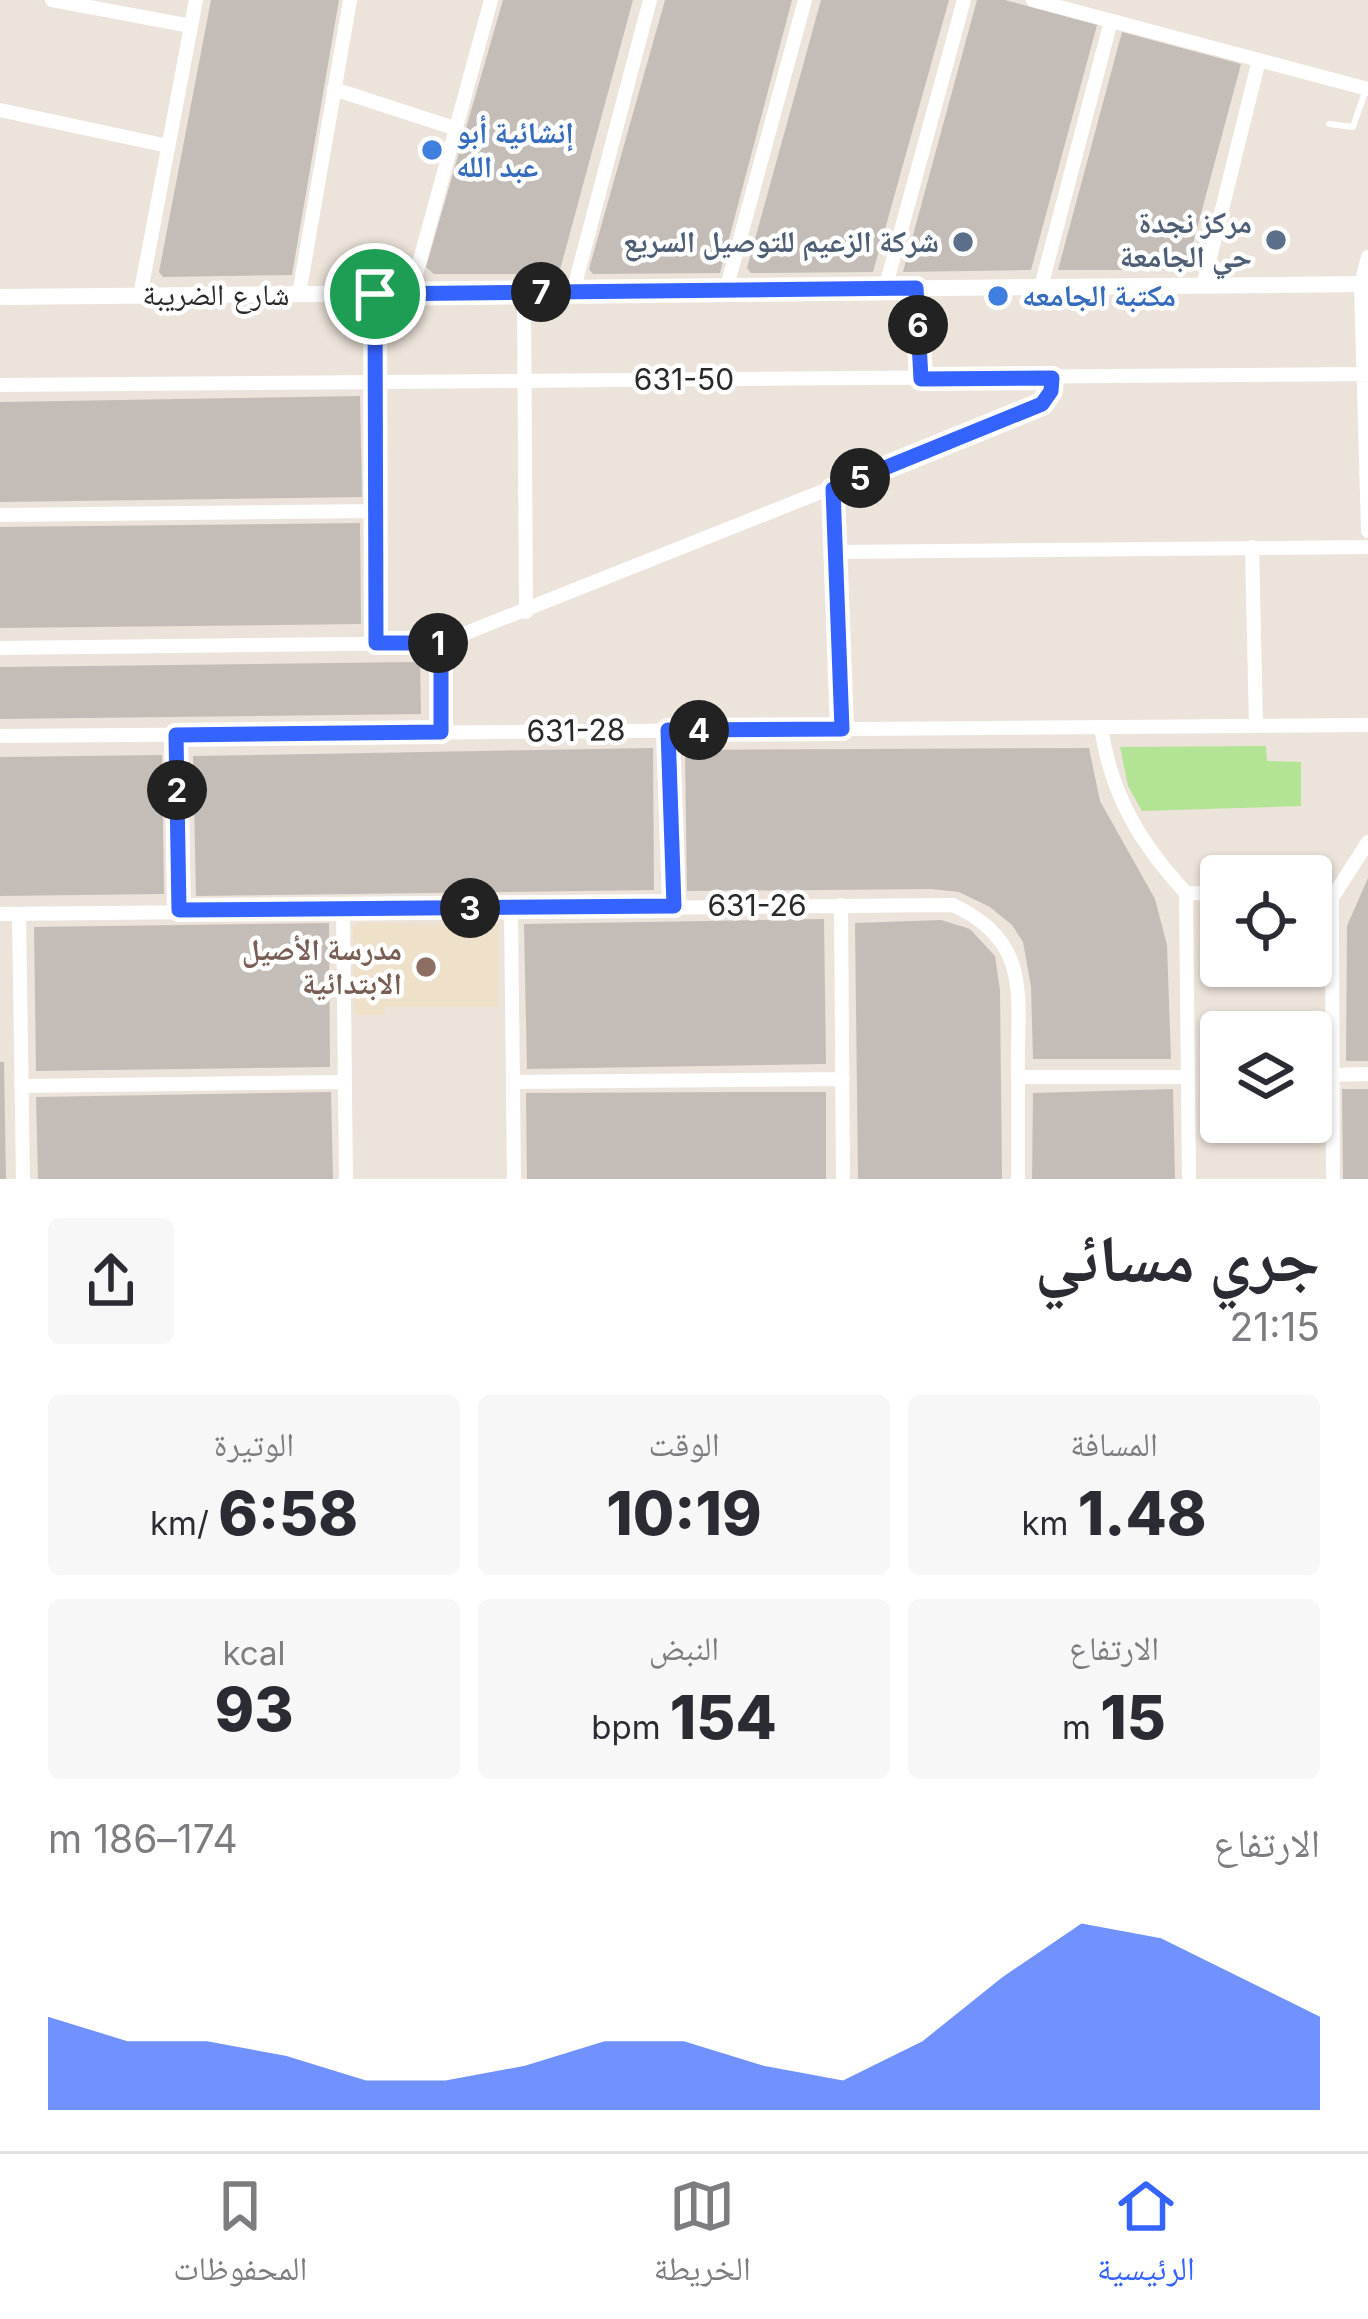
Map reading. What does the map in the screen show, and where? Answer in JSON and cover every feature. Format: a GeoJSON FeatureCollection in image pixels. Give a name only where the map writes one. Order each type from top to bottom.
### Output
{"type":"FeatureCollection","features":[{"type":"Feature","properties":{"kind":"street"},"geometry":{"type":"LineString","coordinates":[[52,0],[190,26]]}},
{"type":"Feature","properties":{"kind":"street"},"geometry":{"type":"LineString","coordinates":[[140,296],[196,0]]}},
{"type":"Feature","properties":{"kind":"street"},"geometry":{"type":"LineString","coordinates":[[299,294],[350,0]]}},
{"type":"Feature","properties":{"kind":"street"},"geometry":{"type":"LineString","coordinates":[[411,293],[491,0]]}},
{"type":"Feature","properties":{"kind":"street"},"geometry":{"type":"LineString","coordinates":[[573,292],[650,0]]}},
{"type":"Feature","properties":{"kind":"street"},"geometry":{"type":"LineString","coordinates":[[726,290],[805,0]]}},
{"type":"Feature","properties":{"kind":"street"},"geometry":{"type":"LineString","coordinates":[[885,289],[964,0]]}},
{"type":"Feature","properties":{"kind":"street"},"geometry":{"type":"LineString","coordinates":[[1033,0],[1367,89]]}},
{"type":"Feature","properties":{"kind":"street"},"geometry":{"type":"LineString","coordinates":[[1042,287],[1111,21]]}},
{"type":"Feature","properties":{"kind":"street"},"geometry":{"type":"LineString","coordinates":[[1203,286],[1259,60]]}},
{"type":"Feature","properties":{"kind":"street"},"geometry":{"type":"LineString","coordinates":[[334,89],[454,128]]}},
{"type":"Feature","properties":{"kind":"street"},"geometry":{"type":"LineString","coordinates":[[0,110],[168,146]]}},
{"type":"Feature","properties":{"kind":"street"},"geometry":{"type":"LineString","coordinates":[[1368,257],[1368,531]]}},
{"type":"Feature","properties":{"kind":"street","name":"شارع الضريبة"},"geometry":{"type":"LineString","coordinates":[[0,297],[1365,284]]}},
{"type":"Feature","properties":{"kind":"street"},"geometry":{"type":"LineString","coordinates":[[916,288],[921,379]]}},
{"type":"Feature","properties":{"kind":"street"},"geometry":{"type":"LineString","coordinates":[[524,292],[526,612]]}},
{"type":"Feature","properties":{"kind":"street"},"geometry":{"type":"LineString","coordinates":[[375,294],[376,643]]}},
{"type":"Feature","properties":{"kind":"street","name":"631-50"},"geometry":{"type":"LineString","coordinates":[[0,385],[1366,374]]}},
{"type":"Feature","properties":{"kind":"street"},"geometry":{"type":"LineString","coordinates":[[0,648],[441,643],[1042,404],[1051,391],[1052,378]]}},
{"type":"Feature","properties":{"kind":"street"},"geometry":{"type":"LineString","coordinates":[[833,489],[842,729]]}},
{"type":"Feature","properties":{"kind":"street"},"geometry":{"type":"LineString","coordinates":[[0,515],[378,511]]}},
{"type":"Feature","properties":{"kind":"street"},"geometry":{"type":"LineString","coordinates":[[1252,547],[1256,726]]}},
{"type":"Feature","properties":{"kind":"street"},"geometry":{"type":"LineString","coordinates":[[838,552],[1368,547]]}},
{"type":"Feature","properties":{"kind":"street"},"geometry":{"type":"LineString","coordinates":[[441,643],[441,732]]}},
{"type":"Feature","properties":{"kind":"street","name":"631-28"},"geometry":{"type":"LineString","coordinates":[[0,736],[1368,725]]}},
{"type":"Feature","properties":{"kind":"street"},"geometry":{"type":"LineString","coordinates":[[1101,727],[1106,765],[1124,811],[1152,856],[1186,892],[1189,1179]]}},
{"type":"Feature","properties":{"kind":"street"},"geometry":{"type":"LineString","coordinates":[[668,730],[674,906]]}},
{"type":"Feature","properties":{"kind":"street"},"geometry":{"type":"LineString","coordinates":[[176,735],[179,910]]}},
{"type":"Feature","properties":{"kind":"street"},"geometry":{"type":"LineString","coordinates":[[1333,1179],[1332,898],[1368,842]]}},
{"type":"Feature","properties":{"kind":"street"},"geometry":{"type":"LineString","coordinates":[[1186,892],[1200,893]]}},
{"type":"Feature","properties":{"kind":"street"},"geometry":{"type":"LineString","coordinates":[[841,905],[844,1179]]}},
{"type":"Feature","properties":{"kind":"street","name":"631-26"},"geometry":{"type":"LineString","coordinates":[[0,914],[953,905],[995,932],[1009,949],[1016,970],[1018,1179]]}},
{"type":"Feature","properties":{"kind":"street"},"geometry":{"type":"LineString","coordinates":[[512,908],[514,1179]]}},
{"type":"Feature","properties":{"kind":"street"},"geometry":{"type":"LineString","coordinates":[[343,909],[346,1179]]}},
{"type":"Feature","properties":{"kind":"street"},"geometry":{"type":"LineString","coordinates":[[19,914],[23,1179]]}},
{"type":"Feature","properties":{"kind":"street"},"geometry":{"type":"LineString","coordinates":[[1333,1075],[1368,1074]]}},
{"type":"Feature","properties":{"kind":"street"},"geometry":{"type":"LineString","coordinates":[[1018,1077],[1188,1077]]}},
{"type":"Feature","properties":{"kind":"street"},"geometry":{"type":"LineString","coordinates":[[513,1082],[843,1079]]}},
{"type":"Feature","properties":{"kind":"street"},"geometry":{"type":"LineString","coordinates":[[22,1086],[345,1082]]}},
{"type":"Feature","properties":{"kind":"lane"},"geometry":{"type":"LineString","coordinates":[[1329,124],[1353,127],[1367,89]]}},
{"type":"Feature","properties":{"kind":"shaded area","name":"مدرسة الأصيل الابتدائية"},"geometry":{"type":"Polygon","coordinates":[[[358,923],[499,925],[498,1007],[385,1007],[385,1015],[355,1015],[353,927],[358,923]]]}},
{"type":"Feature","properties":{"kind":"green space"},"geometry":{"type":"Polygon","coordinates":[[[1266,746],[1267,761],[1301,762],[1301,806],[1142,811],[1128,786],[1120,747],[1266,746]]]}},
{"type":"Feature","properties":{"kind":"building"},"geometry":{"type":"Polygon","coordinates":[[[211,0],[339,0],[292,275],[163,277],[159,272],[211,0]]]}},
{"type":"Feature","properties":{"kind":"building"},"geometry":{"type":"Polygon","coordinates":[[[503,0],[633,0],[560,270],[553,274],[434,274],[426,267],[503,0]]]}},
{"type":"Feature","properties":{"kind":"building"},"geometry":{"type":"Polygon","coordinates":[[[665,0],[792,0],[720,273],[593,274],[589,269],[665,0]]]}},
{"type":"Feature","properties":{"kind":"building"},"geometry":{"type":"Polygon","coordinates":[[[821,0],[949,0],[873,272],[751,273],[747,268],[821,0]]]}},
{"type":"Feature","properties":{"kind":"building"},"geometry":{"type":"Polygon","coordinates":[[[977,0],[1005,0],[1097,25],[1031,270],[903,272],[977,0]]]}},
{"type":"Feature","properties":{"kind":"building"},"geometry":{"type":"Polygon","coordinates":[[[1122,32],[1241,64],[1186,270],[1058,270],[1122,32]]]}},
{"type":"Feature","properties":{"kind":"building"},"geometry":{"type":"Polygon","coordinates":[[[360,396],[362,497],[0,502],[0,402],[360,396]]]}},
{"type":"Feature","properties":{"kind":"building"},"geometry":{"type":"Polygon","coordinates":[[[360,523],[361,624],[0,628],[0,527],[360,523]]]}},
{"type":"Feature","properties":{"kind":"building"},"geometry":{"type":"Polygon","coordinates":[[[420,662],[421,714],[0,719],[0,667],[420,662]]]}},
{"type":"Feature","properties":{"kind":"building"},"geometry":{"type":"Polygon","coordinates":[[[653,748],[654,890],[196,896],[193,756],[653,748]]]}},
{"type":"Feature","properties":{"kind":"building"},"geometry":{"type":"Polygon","coordinates":[[[1089,748],[1100,801],[1155,899],[1167,945],[1171,1059],[1033,1059],[1031,987],[1023,942],[1012,925],[990,907],[959,892],[687,891],[685,750],[1089,748]]]}},
{"type":"Feature","properties":{"kind":"building"},"geometry":{"type":"Polygon","coordinates":[[[162,755],[164,894],[0,896],[0,757],[162,755]]]}},
{"type":"Feature","properties":{"kind":"building"},"geometry":{"type":"Polygon","coordinates":[[[1368,878],[1368,1061],[1346,1061],[1347,926],[1368,878]]]}},
{"type":"Feature","properties":{"kind":"building"},"geometry":{"type":"Polygon","coordinates":[[[824,919],[826,1064],[527,1069],[524,924],[824,919]]]}},
{"type":"Feature","properties":{"kind":"building"},"geometry":{"type":"Polygon","coordinates":[[[941,920],[970,929],[995,956],[1000,990],[1002,1179],[858,1179],[855,923],[941,920]]]}},
{"type":"Feature","properties":{"kind":"building"},"geometry":{"type":"Polygon","coordinates":[[[329,923],[330,1067],[36,1071],[34,927],[329,923]]]}},
{"type":"Feature","properties":{"kind":"building"},"geometry":{"type":"Polygon","coordinates":[[[0,1062],[4,1062],[6,1179],[0,1179],[0,1062]]]}},
{"type":"Feature","properties":{"kind":"building"},"geometry":{"type":"Polygon","coordinates":[[[1173,1089],[1175,1179],[1032,1179],[1033,1093],[1173,1089]]]}},
{"type":"Feature","properties":{"kind":"building"},"geometry":{"type":"Polygon","coordinates":[[[1342,1089],[1368,1089],[1368,1179],[1343,1179],[1342,1089]]]}},
{"type":"Feature","properties":{"kind":"building"},"geometry":{"type":"Polygon","coordinates":[[[331,1092],[333,1179],[38,1179],[36,1097],[331,1092]]]}},
{"type":"Feature","properties":{"kind":"building"},"geometry":{"type":"Polygon","coordinates":[[[826,1092],[826,1179],[527,1179],[526,1093],[826,1092]]]}},
{"type":"Feature","properties":{"kind":"place","name":"إنشائية أبو عبد الله"},"geometry":{"type":"Point","coordinates":[432,150]}},
{"type":"Feature","properties":{"kind":"place","name":"مركز نجدة حي الجامعة"},"geometry":{"type":"Point","coordinates":[1276,240]}},
{"type":"Feature","properties":{"kind":"place","name":"شركة الزعيم للتوصيل السريع"},"geometry":{"type":"Point","coordinates":[963,242]}},
{"type":"Feature","properties":{"kind":"place","name":"مكتبة الجامعه"},"geometry":{"type":"Point","coordinates":[998,296]}},
{"type":"Feature","properties":{"kind":"place","name":"مدرسة الأصيل الابتدائية"},"geometry":{"type":"Point","coordinates":[426,967]}},
{"type":"Feature","properties":{"kind":"route"},"geometry":{"type":"LineString","coordinates":[[916,288],[921,379],[1052,378],[1051,391],[1042,404],[833,489],[842,729],[668,730],[674,906],[179,910],[176,735],[441,732],[441,643],[376,643],[375,294],[916,288]]}}]}
